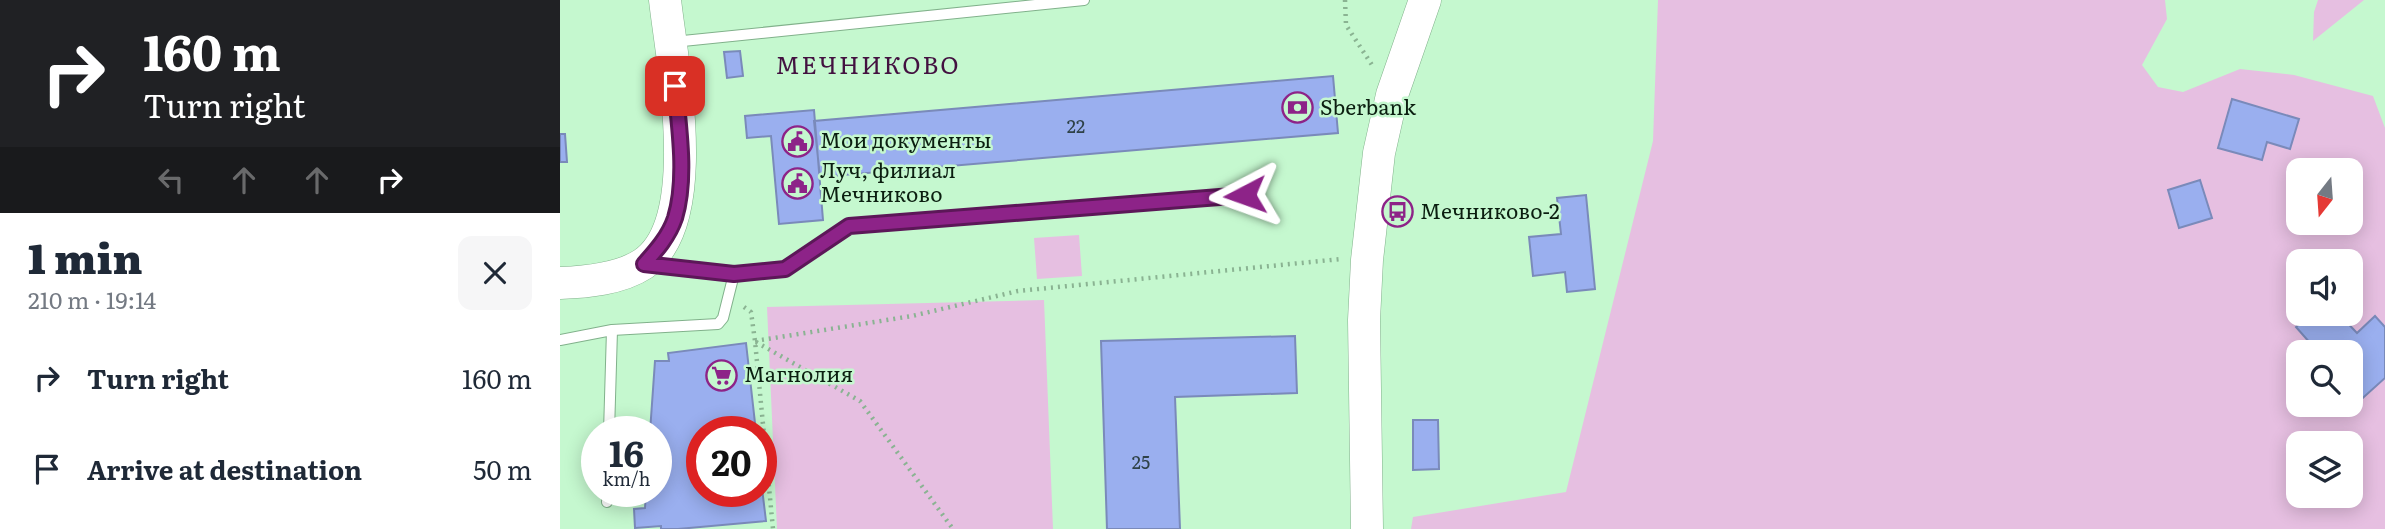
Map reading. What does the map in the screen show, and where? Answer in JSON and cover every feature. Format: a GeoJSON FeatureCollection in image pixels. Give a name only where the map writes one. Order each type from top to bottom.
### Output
{"type":"FeatureCollection","features":[{"type":"Feature","properties":{"kind":"main road"},"geometry":{"type":"LineString","coordinates":[[560,283],[610,278],[644,264],[660,247],[675,218],[680,182],[680,132],[665,0]]}},
{"type":"Feature","properties":{"kind":"main road"},"geometry":{"type":"LineString","coordinates":[[1367,529],[1364,320],[1367,260],[1380,153],[1392,95],[1425,0]]}},
{"type":"Feature","properties":{"kind":"lane"},"geometry":{"type":"LineString","coordinates":[[670,42],[1083,0]]}},
{"type":"Feature","properties":{"kind":"lane"},"geometry":{"type":"LineString","coordinates":[[644,264],[734,274],[785,269],[849,226],[1245,195]]}},
{"type":"Feature","properties":{"kind":"lane"},"geometry":{"type":"LineString","coordinates":[[560,340],[612,330],[713,326],[723,318],[734,274]]}},
{"type":"Feature","properties":{"kind":"lane"},"geometry":{"type":"LineString","coordinates":[[609,416],[612,330]]}},
{"type":"Feature","properties":{"kind":"path"},"geometry":{"type":"LineString","coordinates":[[1345,0],[1346,25],[1392,95]]}},
{"type":"Feature","properties":{"kind":"path"},"geometry":{"type":"LineString","coordinates":[[755,341],[912,316],[1018,290],[1342,259]]}},
{"type":"Feature","properties":{"kind":"path"},"geometry":{"type":"LineString","coordinates":[[727,300],[751,312],[773,529]]}},
{"type":"Feature","properties":{"kind":"path"},"geometry":{"type":"LineString","coordinates":[[755,341],[860,401],[953,529]]}},
{"type":"Feature","properties":{"kind":"shaded area"},"geometry":{"type":"Polygon","coordinates":[[[1658,0],[2165,0],[2167,19],[2142,65],[2158,87],[2183,92],[2240,69],[2294,75],[2373,96],[2385,128],[2385,529],[1411,529],[1413,517],[1566,492],[1653,141],[1658,0]]]}},
{"type":"Feature","properties":{"kind":"shaded area"},"geometry":{"type":"Polygon","coordinates":[[[2318,0],[2364,0],[2313,41],[2314,12],[2318,0]]]}},
{"type":"Feature","properties":{"kind":"shaded area"},"geometry":{"type":"Polygon","coordinates":[[[1079,235],[1082,276],[1037,279],[1034,238],[1079,235]]]}},
{"type":"Feature","properties":{"kind":"shaded area"},"geometry":{"type":"Polygon","coordinates":[[[1044,300],[1053,529],[777,529],[777,416],[772,416],[767,307],[1044,300]]]}},
{"type":"Feature","properties":{"kind":"building"},"geometry":{"type":"Polygon","coordinates":[[[740,51],[743,76],[727,78],[724,52],[740,51]]]}},
{"type":"Feature","properties":{"kind":"building"},"geometry":{"type":"Polygon","coordinates":[[[1333,76],[1338,133],[820,177],[814,121],[1333,76]]]}},
{"type":"Feature","properties":{"kind":"building"},"geometry":{"type":"Polygon","coordinates":[[[2232,99],[2299,119],[2290,149],[2267,142],[2262,160],[2218,148],[2232,99]]]}},
{"type":"Feature","properties":{"kind":"building"},"geometry":{"type":"Polygon","coordinates":[[[814,110],[823,220],[779,224],[771,136],[747,138],[745,116],[814,110]]]}},
{"type":"Feature","properties":{"kind":"building"},"geometry":{"type":"Polygon","coordinates":[[[560,134],[565,134],[567,162],[560,162],[560,134]]]}},
{"type":"Feature","properties":{"kind":"building"},"geometry":{"type":"Polygon","coordinates":[[[2200,180],[2212,218],[2179,228],[2168,190],[2200,180]]]}},
{"type":"Feature","properties":{"kind":"building"},"geometry":{"type":"Polygon","coordinates":[[[1586,195],[1595,289],[1567,292],[1565,272],[1533,276],[1529,237],[1561,234],[1557,198],[1586,195]]]}},
{"type":"Feature","properties":{"kind":"building"},"geometry":{"type":"Polygon","coordinates":[[[2375,316],[2385,327],[2385,378],[2363,398],[2363,340],[2307,340],[2296,327],[2350,326],[2357,333],[2375,316]]]}},
{"type":"Feature","properties":{"kind":"building"},"geometry":{"type":"Polygon","coordinates":[[[1295,336],[1297,393],[1175,397],[1180,529],[1107,529],[1101,341],[1295,336]]]}},
{"type":"Feature","properties":{"kind":"building"},"geometry":{"type":"Polygon","coordinates":[[[746,343],[754,416],[686,416],[686,507],[764,507],[766,521],[678,529],[661,529],[661,526],[635,528],[634,509],[672,507],[672,416],[651,416],[655,361],[669,361],[668,353],[746,343]]]}},
{"type":"Feature","properties":{"kind":"building"},"geometry":{"type":"Polygon","coordinates":[[[1413,420],[1438,420],[1439,469],[1413,470],[1413,420]]]}},
{"type":"Feature","properties":{"kind":"place","name":"Sberbank"},"geometry":{"type":"Point","coordinates":[1297,108]}},
{"type":"Feature","properties":{"kind":"place","name":"Мои документы"},"geometry":{"type":"Point","coordinates":[797,141]}},
{"type":"Feature","properties":{"kind":"place","name":"Луч, филиал Мечниково"},"geometry":{"type":"Point","coordinates":[797,183]}},
{"type":"Feature","properties":{"kind":"place","name":"Мечниково-2"},"geometry":{"type":"Point","coordinates":[1397,212]}},
{"type":"Feature","properties":{"kind":"place","name":"Магнолия"},"geometry":{"type":"Point","coordinates":[721,375]}},
{"type":"Feature","properties":{"kind":"district","name":"МЕЧНИКОВО"},"geometry":{"type":"Point","coordinates":[868,66]}},
{"type":"Feature","properties":{"kind":"route"},"geometry":{"type":"LineString","coordinates":[[675,86],[680,132],[680,182],[675,218],[660,247],[644,264],[734,274],[785,269],[849,226],[1245,195]]}}]}
